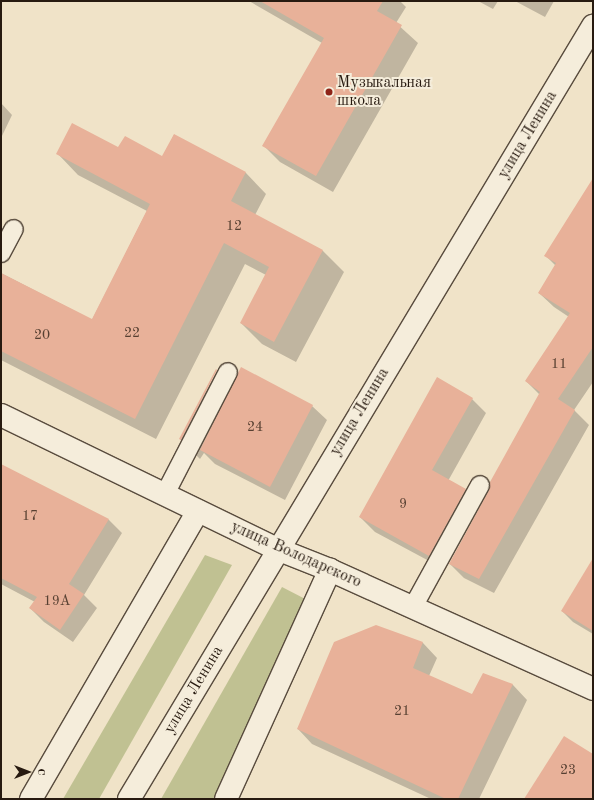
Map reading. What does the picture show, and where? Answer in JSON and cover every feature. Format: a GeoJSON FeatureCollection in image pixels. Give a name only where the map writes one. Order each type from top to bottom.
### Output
{"type":"FeatureCollection","features":[{"type":"Feature","properties":{"kind":"main road","name":"улица Ленина"},"geometry":{"type":"LineString","coordinates":[[129,799],[277,549],[593,26]]}},
{"type":"Feature","properties":{"kind":"main road","name":"улица Володарского"},"geometry":{"type":"LineString","coordinates":[[1,415],[277,549],[330,570],[593,688]]}},
{"type":"Feature","properties":{"kind":"main road"},"geometry":{"type":"LineString","coordinates":[[31,799],[198,511]]}},
{"type":"Feature","properties":{"kind":"main road"},"geometry":{"type":"LineString","coordinates":[[226,799],[330,570]]}},
{"type":"Feature","properties":{"kind":"lane"},"geometry":{"type":"LineString","coordinates":[[1,253],[14,229]]}},
{"type":"Feature","properties":{"kind":"lane"},"geometry":{"type":"LineString","coordinates":[[165,494],[228,372]]}},
{"type":"Feature","properties":{"kind":"lane"},"geometry":{"type":"LineString","coordinates":[[413,607],[480,485]]}},
{"type":"Feature","properties":{"kind":"green space"},"geometry":{"type":"Polygon","coordinates":[[[205,555],[232,565],[99,799],[63,799],[205,555]]]}},
{"type":"Feature","properties":{"kind":"green space"},"geometry":{"type":"Polygon","coordinates":[[[282,587],[313,603],[215,799],[161,799],[282,587]]]}},
{"type":"Feature","properties":{"kind":"building","name":"Музыкальная школа"},"geometry":{"type":"Polygon","coordinates":[[[260,1],[383,1],[377,11],[402,25],[316,176],[262,146],[324,38],[260,1]]]}},
{"type":"Feature","properties":{"kind":"building"},"geometry":{"type":"Polygon","coordinates":[[[72,123],[118,147],[125,136],[162,156],[174,134],[246,172],[231,201],[323,250],[274,342],[240,323],[269,267],[224,243],[135,419],[1,351],[1,273],[92,319],[150,204],[56,154],[72,123]]]}},
{"type":"Feature","properties":{"kind":"building"},"geometry":{"type":"Polygon","coordinates":[[[593,178],[593,347],[558,399],[575,410],[479,579],[449,564],[489,490],[490,482],[540,392],[525,381],[570,313],[538,293],[556,263],[544,256],[593,178]]]}},
{"type":"Feature","properties":{"kind":"building"},"geometry":{"type":"Polygon","coordinates":[[[241,367],[313,405],[270,487],[200,450],[241,367]]]}},
{"type":"Feature","properties":{"kind":"building"},"geometry":{"type":"Polygon","coordinates":[[[216,369],[217,370],[181,440],[179,439],[216,369]]]}},
{"type":"Feature","properties":{"kind":"building"},"geometry":{"type":"Polygon","coordinates":[[[437,377],[473,398],[432,470],[466,489],[429,556],[359,517],[437,377]]]}},
{"type":"Feature","properties":{"kind":"building"},"geometry":{"type":"Polygon","coordinates":[[[1,464],[109,519],[69,584],[84,594],[60,630],[29,608],[37,597],[1,578],[1,464]]]}},
{"type":"Feature","properties":{"kind":"building"},"geometry":{"type":"Polygon","coordinates":[[[593,558],[593,631],[561,611],[593,558]]]}},
{"type":"Feature","properties":{"kind":"building"},"geometry":{"type":"Polygon","coordinates":[[[376,625],[423,642],[413,668],[472,694],[483,673],[513,684],[458,799],[446,799],[297,729],[334,642],[376,625]]]}},
{"type":"Feature","properties":{"kind":"building"},"geometry":{"type":"Polygon","coordinates":[[[564,736],[593,754],[593,799],[524,799],[564,736]]]}},
{"type":"Feature","properties":{"kind":"place","name":"Музыкальная школа"},"geometry":{"type":"Point","coordinates":[329,92]}}]}
